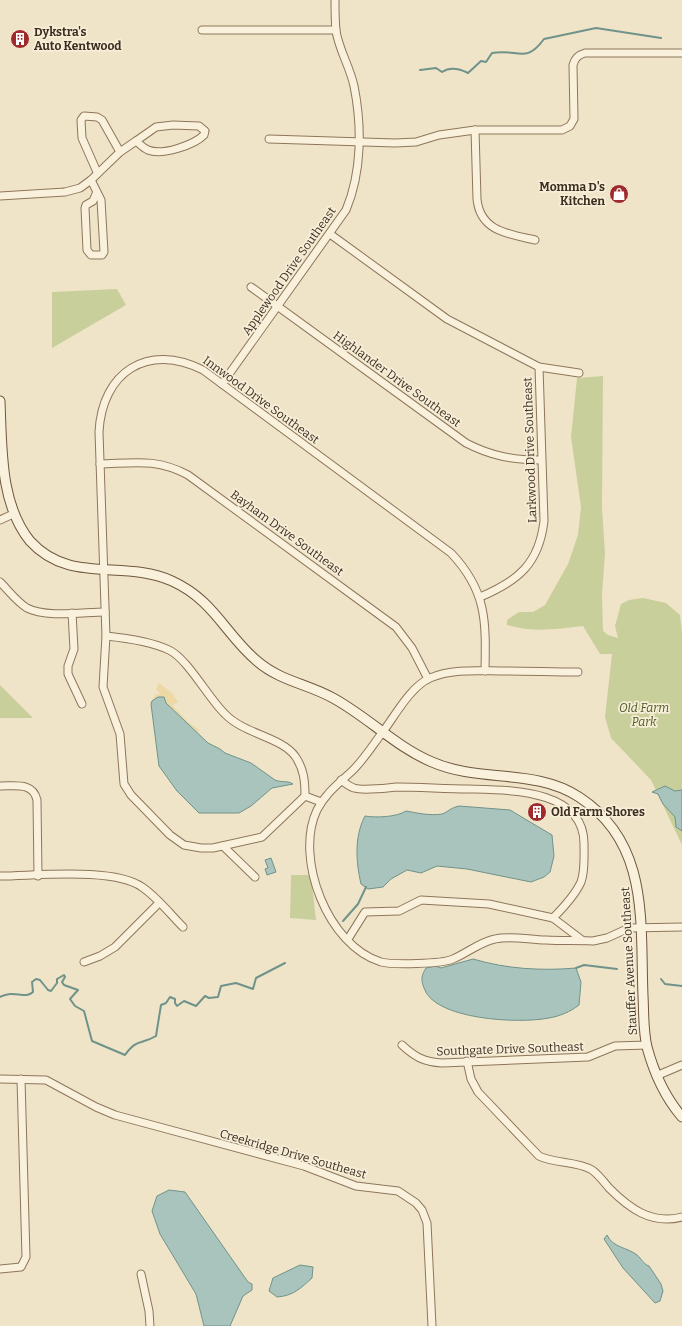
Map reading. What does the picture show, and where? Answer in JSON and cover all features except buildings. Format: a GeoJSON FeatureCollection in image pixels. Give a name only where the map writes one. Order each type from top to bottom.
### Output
{"type":"FeatureCollection","features":[{"type":"Feature","properties":{"kind":"street","name":"Applewood Drive Southeast"},"geometry":{"type":"LineString","coordinates":[[222,384],[277,305],[330,234],[346,210],[351,197],[356,176],[359,142],[354,85],[336,30],[335,0]]}},
{"type":"Feature","properties":{"kind":"street"},"geometry":{"type":"LineString","coordinates":[[202,30],[336,30]]}},
{"type":"Feature","properties":{"kind":"street"},"geometry":{"type":"LineString","coordinates":[[269,139],[416,142],[440,134],[475,130],[562,130],[570,126],[574,119],[574,59],[585,53],[682,53]]}},
{"type":"Feature","properties":{"kind":"street"},"geometry":{"type":"LineString","coordinates":[[97,172],[82,138],[81,120],[84,116],[97,117],[102,120],[120,152]]}},
{"type":"Feature","properties":{"kind":"street"},"geometry":{"type":"LineString","coordinates":[[0,196],[64,192],[80,188],[91,180],[97,172],[120,152],[136,141],[156,128],[173,125],[199,126],[205,131],[204,135],[193,143],[163,151],[148,150],[136,141]]}},
{"type":"Feature","properties":{"kind":"street"},"geometry":{"type":"LineString","coordinates":[[475,130],[478,210],[488,225],[535,240]]}},
{"type":"Feature","properties":{"kind":"street"},"geometry":{"type":"LineString","coordinates":[[91,180],[100,200],[105,242],[104,252],[102,255],[97,256],[90,255],[87,250],[85,208],[86,204],[93,201],[96,194]]}},
{"type":"Feature","properties":{"kind":"street"},"geometry":{"type":"LineString","coordinates":[[330,234],[447,319],[539,367],[579,373]]}},
{"type":"Feature","properties":{"kind":"street","name":"Highlander Drive Southeast"},"geometry":{"type":"LineString","coordinates":[[251,287],[466,443],[484,452],[503,458],[541,460]]}},
{"type":"Feature","properties":{"kind":"street","name":"Innwood Drive Southeast"},"geometry":{"type":"LineString","coordinates":[[305,796],[262,837],[213,848],[184,845],[170,835],[131,795],[124,784],[120,734],[103,687],[106,636],[100,464],[100,418],[105,398],[116,380],[133,368],[159,359],[185,361],[203,370],[447,550],[464,568],[480,597],[485,630],[485,671]]}},
{"type":"Feature","properties":{"kind":"street","name":"Larkwood Drive Southeast"},"geometry":{"type":"LineString","coordinates":[[480,597],[502,588],[518,576],[530,563],[540,542],[544,521],[539,367]]}},
{"type":"Feature","properties":{"kind":"street","name":"Stauffer Avenue Southeast"},"geometry":{"type":"LineString","coordinates":[[0,401],[4,489],[11,515],[30,541],[46,555],[74,567],[103,570],[130,570],[151,573],[186,588],[209,606],[247,652],[263,666],[281,677],[331,696],[411,751],[434,763],[454,770],[531,779],[556,785],[592,806],[607,821],[622,840],[631,858],[638,885],[646,1045],[656,1076],[666,1096],[682,1117]]}},
{"type":"Feature","properties":{"kind":"street","name":"Bayham Drive Southeast"},"geometry":{"type":"LineString","coordinates":[[100,464],[153,463],[169,465],[188,475],[396,627],[412,648],[428,679]]}},
{"type":"Feature","properties":{"kind":"street"},"geometry":{"type":"LineString","coordinates":[[0,520],[11,515]]}},
{"type":"Feature","properties":{"kind":"street"},"geometry":{"type":"LineString","coordinates":[[0,582],[20,603],[30,609],[45,612],[105,612]]}},
{"type":"Feature","properties":{"kind":"street"},"geometry":{"type":"LineString","coordinates":[[72,613],[74,649],[68,666],[68,674],[82,704]]}},
{"type":"Feature","properties":{"kind":"street"},"geometry":{"type":"LineString","coordinates":[[106,636],[126,638],[169,650],[191,673],[225,715],[249,731],[281,743],[294,754],[302,766],[305,780],[305,796],[321,802]]}},
{"type":"Feature","properties":{"kind":"street"},"geometry":{"type":"LineString","coordinates":[[578,672],[452,672],[428,679],[406,700],[363,759],[321,802],[310,830],[309,853],[311,867],[318,891],[326,911],[337,928],[348,940],[365,954],[373,959],[383,962],[397,963],[442,963],[452,960],[497,938],[593,941],[607,938],[620,931],[640,927],[682,927]]}},
{"type":"Feature","properties":{"kind":"street"},"geometry":{"type":"LineString","coordinates":[[341,780],[354,788],[428,787],[511,791],[539,796],[568,808],[579,819],[585,832],[583,870],[581,882],[566,904],[554,918]]}},
{"type":"Feature","properties":{"kind":"street"},"geometry":{"type":"LineString","coordinates":[[0,786],[21,786],[30,788],[35,793],[37,800],[38,876]]}},
{"type":"Feature","properties":{"kind":"street"},"geometry":{"type":"LineString","coordinates":[[223,846],[255,877]]}},
{"type":"Feature","properties":{"kind":"street"},"geometry":{"type":"LineString","coordinates":[[0,876],[120,877],[141,886],[183,927]]}},
{"type":"Feature","properties":{"kind":"street"},"geometry":{"type":"LineString","coordinates":[[348,940],[365,912],[399,911],[421,900],[489,904],[554,918],[582,940]]}},
{"type":"Feature","properties":{"kind":"street"},"geometry":{"type":"LineString","coordinates":[[84,962],[100,956],[115,947],[159,903]]}},
{"type":"Feature","properties":{"kind":"street","name":"Southgate Drive Southeast"},"geometry":{"type":"LineString","coordinates":[[402,1045],[412,1054],[429,1062],[588,1058],[615,1046],[646,1045]]}},
{"type":"Feature","properties":{"kind":"street"},"geometry":{"type":"LineString","coordinates":[[467,1061],[471,1079],[478,1092],[539,1156],[548,1161],[585,1167],[593,1171],[627,1205],[647,1216],[666,1220],[682,1217]]}},
{"type":"Feature","properties":{"kind":"street"},"geometry":{"type":"LineString","coordinates":[[656,1076],[682,1065]]}},
{"type":"Feature","properties":{"kind":"street","name":"Creekridge Drive Southeast"},"geometry":{"type":"LineString","coordinates":[[0,1079],[46,1080],[96,1108],[115,1115],[304,1166],[356,1186],[389,1189],[407,1196],[422,1210],[428,1223],[432,1326]]}},
{"type":"Feature","properties":{"kind":"street"},"geometry":{"type":"LineString","coordinates":[[0,1269],[14,1269],[22,1266],[26,1257],[21,1079]]}},
{"type":"Feature","properties":{"kind":"street"},"geometry":{"type":"LineString","coordinates":[[141,1274],[149,1311],[150,1326]]}},
{"type":"Feature","properties":{"kind":"green space"},"geometry":{"type":"Polygon","coordinates":[[[117,289],[126,305],[52,348],[52,292],[117,289]]]}},
{"type":"Feature","properties":{"kind":"green space","name":"Old Farm Park"},"geometry":{"type":"Polygon","coordinates":[[[603,376],[602,507],[605,554],[602,594],[603,631],[608,635],[618,638],[615,626],[621,604],[629,600],[643,598],[666,603],[680,615],[682,633],[682,845],[651,780],[611,738],[605,717],[612,654],[600,654],[583,626],[536,630],[507,625],[507,620],[519,612],[533,612],[545,605],[568,564],[578,535],[581,507],[571,437],[577,378],[603,376]]]}},
{"type":"Feature","properties":{"kind":"green space"},"geometry":{"type":"Polygon","coordinates":[[[0,685],[33,718],[0,718],[0,685]]]}},
{"type":"Feature","properties":{"kind":"green space"},"geometry":{"type":"Polygon","coordinates":[[[291,875],[311,875],[316,920],[290,918],[291,875]]]}},
{"type":"Feature","properties":{"kind":"sand"},"geometry":{"type":"Polygon","coordinates":[[[159,683],[173,694],[178,702],[173,706],[188,722],[199,730],[198,733],[166,703],[163,697],[152,701],[155,695],[160,694],[156,689],[159,683]]]}},
{"type":"Feature","properties":{"kind":"water"},"geometry":{"type":"Polygon","coordinates":[[[158,697],[164,697],[166,703],[208,743],[225,753],[251,763],[275,780],[293,784],[272,788],[251,806],[239,813],[199,813],[177,791],[159,766],[151,704],[152,701],[158,697]]]}},
{"type":"Feature","properties":{"kind":"water"},"geometry":{"type":"Polygon","coordinates":[[[665,786],[675,791],[682,790],[682,831],[676,827],[675,817],[663,804],[658,794],[652,792],[665,786]]]}},
{"type":"Feature","properties":{"kind":"water"},"geometry":{"type":"Polygon","coordinates":[[[459,806],[510,810],[552,835],[554,856],[550,872],[544,877],[531,882],[467,869],[437,866],[421,873],[407,870],[391,879],[383,887],[368,889],[361,884],[357,850],[359,832],[365,816],[375,817],[397,815],[406,811],[437,815],[459,806]]]}},
{"type":"Feature","properties":{"kind":"water"},"geometry":{"type":"Polygon","coordinates":[[[271,858],[276,872],[267,875],[265,869],[268,868],[265,860],[271,858]]]}},
{"type":"Feature","properties":{"kind":"water"},"geometry":{"type":"Polygon","coordinates":[[[473,959],[511,967],[550,969],[576,968],[581,982],[579,1005],[572,1010],[549,1018],[536,1020],[499,1020],[460,1013],[444,1007],[431,999],[422,983],[422,976],[426,968],[436,966],[441,968],[473,959]]]}},
{"type":"Feature","properties":{"kind":"water"},"geometry":{"type":"Polygon","coordinates":[[[169,1190],[185,1192],[248,1282],[252,1284],[252,1290],[243,1296],[230,1326],[204,1326],[196,1294],[160,1234],[152,1211],[157,1196],[169,1190]]]}},
{"type":"Feature","properties":{"kind":"water"},"geometry":{"type":"Polygon","coordinates":[[[607,1235],[616,1245],[633,1252],[649,1266],[661,1284],[663,1291],[660,1301],[655,1303],[623,1268],[604,1239],[607,1235]]]}},
{"type":"Feature","properties":{"kind":"water"},"geometry":{"type":"Polygon","coordinates":[[[300,1265],[313,1267],[312,1278],[304,1285],[296,1291],[283,1296],[277,1297],[269,1291],[273,1278],[300,1265]]]}},
{"type":"Feature","properties":{"kind":"waterway"},"geometry":{"type":"LineString","coordinates":[[420,70],[436,68],[442,72],[449,69],[455,69],[468,73],[481,61],[486,62],[492,53],[508,52],[526,54],[537,47],[544,39],[596,28],[661,38]]}},
{"type":"Feature","properties":{"kind":"waterway"},"geometry":{"type":"LineString","coordinates":[[343,921],[358,904],[366,887]]}},
{"type":"Feature","properties":{"kind":"waterway"},"geometry":{"type":"LineString","coordinates":[[0,997],[10,994],[30,994],[33,992],[32,982],[36,979],[40,980],[48,990],[51,991],[57,983],[57,979],[64,975],[65,977],[62,982],[64,985],[78,990],[70,999],[75,1006],[84,1011],[92,1041],[125,1055],[136,1044],[156,1036],[161,1005],[166,1003],[170,997],[175,999],[177,1006],[184,1001],[196,1006],[205,996],[209,998],[218,997],[221,986],[236,983],[253,989],[256,978],[285,963]]}},
{"type":"Feature","properties":{"kind":"waterway"},"geometry":{"type":"LineString","coordinates":[[576,968],[584,965],[617,969]]}},
{"type":"Feature","properties":{"kind":"waterway"},"geometry":{"type":"LineString","coordinates":[[661,979],[665,984],[682,986]]}},
{"type":"Feature","properties":{"kind":"place","name":"Dykstra's Auto Kentwood"},"geometry":{"type":"Point","coordinates":[20,39]}},
{"type":"Feature","properties":{"kind":"place","name":"Momma D's Kitchen"},"geometry":{"type":"Point","coordinates":[619,194]}},
{"type":"Feature","properties":{"kind":"place","name":"Old Farm Shores"},"geometry":{"type":"Point","coordinates":[537,812]}}]}
